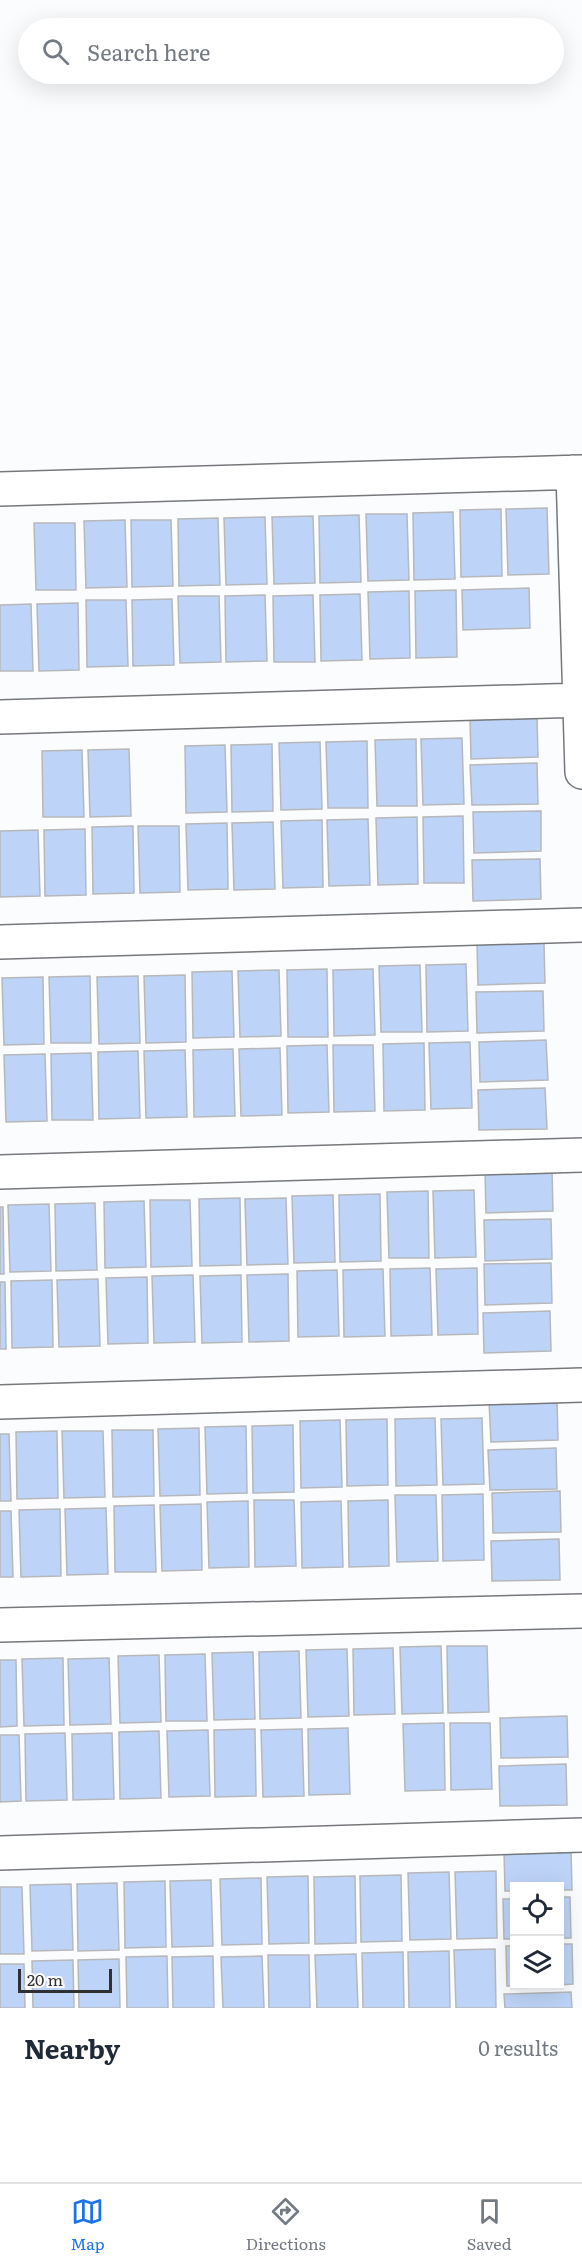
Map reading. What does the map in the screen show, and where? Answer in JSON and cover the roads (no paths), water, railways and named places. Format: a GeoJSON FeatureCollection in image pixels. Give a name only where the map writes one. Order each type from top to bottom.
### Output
{"type":"FeatureCollection","features":[{"type":"Feature","properties":{"kind":"street"},"geometry":{"type":"LineString","coordinates":[[0,489],[577,472],[582,771]]}},
{"type":"Feature","properties":{"kind":"street"},"geometry":{"type":"LineString","coordinates":[[0,717],[581,700]]}},
{"type":"Feature","properties":{"kind":"street"},"geometry":{"type":"LineString","coordinates":[[0,942],[582,925]]}},
{"type":"Feature","properties":{"kind":"street"},"geometry":{"type":"LineString","coordinates":[[0,1172],[582,1155]]}},
{"type":"Feature","properties":{"kind":"street"},"geometry":{"type":"LineString","coordinates":[[0,1402],[582,1385]]}},
{"type":"Feature","properties":{"kind":"street"},"geometry":{"type":"LineString","coordinates":[[0,1625],[582,1611]]}},
{"type":"Feature","properties":{"kind":"street"},"geometry":{"type":"LineString","coordinates":[[0,1853],[582,1835]]}}]}
